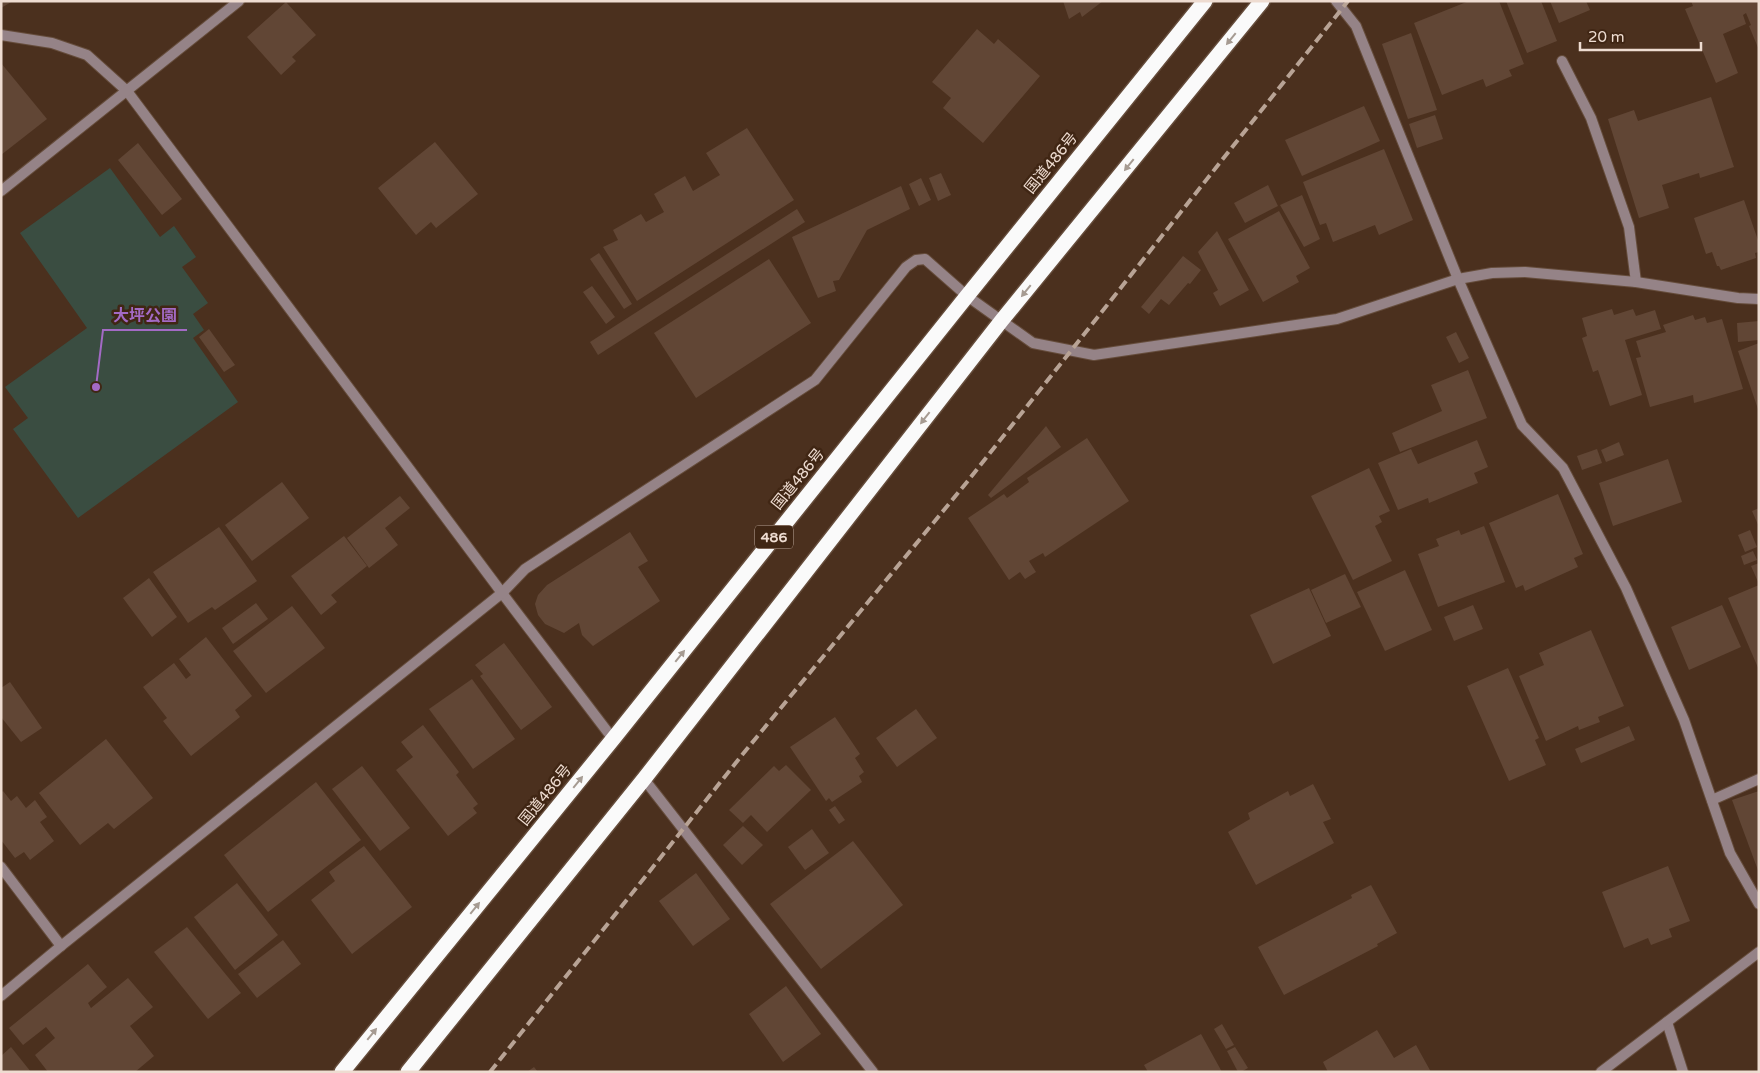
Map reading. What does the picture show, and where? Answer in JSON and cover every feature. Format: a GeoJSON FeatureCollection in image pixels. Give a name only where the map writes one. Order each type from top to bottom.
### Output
{"type":"FeatureCollection","features":[{"type":"Feature","properties":{"kind":"highway","name":"国道486号"},"geometry":{"type":"LineString","coordinates":[[342,1072],[613,739],[1205,1]]}},
{"type":"Feature","properties":{"kind":"highway"},"geometry":{"type":"LineString","coordinates":[[408,1072],[644,779],[1002,320],[1262,1]]}},
{"type":"Feature","properties":{"kind":"street"},"geometry":{"type":"LineString","coordinates":[[1,191],[239,1]]}},
{"type":"Feature","properties":{"kind":"street"},"geometry":{"type":"LineString","coordinates":[[1336,1],[1356,26],[1458,279],[1522,426],[1563,468],[1626,588],[1684,720],[1730,853],[1759,904]]}},
{"type":"Feature","properties":{"kind":"street"},"geometry":{"type":"LineString","coordinates":[[1,35],[52,43],[87,56],[127,91],[613,739]]}},
{"type":"Feature","properties":{"kind":"street"},"geometry":{"type":"LineString","coordinates":[[1562,61],[1591,118],[1628,227],[1636,282]]}},
{"type":"Feature","properties":{"kind":"street"},"geometry":{"type":"LineString","coordinates":[[1,996],[502,593],[525,569],[815,380],[906,266],[916,260],[925,258],[967,296],[1033,342],[1094,356],[1337,319],[1458,279],[1492,273],[1525,272],[1636,282],[1738,298],[1759,298]]}},
{"type":"Feature","properties":{"kind":"street"},"geometry":{"type":"LineString","coordinates":[[644,779],[873,1072]]}},
{"type":"Feature","properties":{"kind":"street"},"geometry":{"type":"LineString","coordinates":[[1712,800],[1759,779]]}},
{"type":"Feature","properties":{"kind":"street"},"geometry":{"type":"LineString","coordinates":[[1,867],[61,946]]}},
{"type":"Feature","properties":{"kind":"street"},"geometry":{"type":"LineString","coordinates":[[1601,1072],[1759,952]]}},
{"type":"Feature","properties":{"kind":"street"},"geometry":{"type":"LineString","coordinates":[[1667,1022],[1683,1072]]}},
{"type":"Feature","properties":{"kind":"green space"},"geometry":{"type":"Polygon","coordinates":[[[110,168],[160,237],[174,226],[196,257],[182,267],[208,303],[193,314],[204,330],[193,338],[238,402],[78,518],[13,429],[28,418],[5,387],[87,328],[20,233],[110,168]]]}},
{"type":"Feature","properties":{"kind":"building"},"geometry":{"type":"Polygon","coordinates":[[[1,1],[13,1],[1,8],[1,1]]]}},
{"type":"Feature","properties":{"kind":"building"},"geometry":{"type":"Polygon","coordinates":[[[1063,1],[1103,1],[1082,17],[1080,12],[1069,19],[1063,1]]]}},
{"type":"Feature","properties":{"kind":"building"},"geometry":{"type":"Polygon","coordinates":[[[1469,1],[1499,1],[1524,64],[1509,70],[1512,76],[1486,87],[1483,79],[1442,95],[1414,23],[1469,1]]]}},
{"type":"Feature","properties":{"kind":"building"},"geometry":{"type":"Polygon","coordinates":[[[1506,1],[1541,1],[1557,41],[1527,53],[1506,1]]]}},
{"type":"Feature","properties":{"kind":"building"},"geometry":{"type":"Polygon","coordinates":[[[1550,1],[1586,1],[1590,10],[1559,23],[1550,1]]]}},
{"type":"Feature","properties":{"kind":"building"},"geometry":{"type":"Polygon","coordinates":[[[1691,1],[1759,1],[1759,50],[1746,13],[1743,15],[1746,24],[1723,34],[1738,73],[1716,83],[1685,9],[1693,6],[1691,1]]]}},
{"type":"Feature","properties":{"kind":"building"},"geometry":{"type":"Polygon","coordinates":[[[286,2],[316,35],[292,57],[296,61],[281,75],[247,37],[286,2]]]}},
{"type":"Feature","properties":{"kind":"building"},"geometry":{"type":"Polygon","coordinates":[[[977,29],[994,44],[998,39],[1040,76],[983,143],[943,108],[951,98],[932,82],[977,29]]]}},
{"type":"Feature","properties":{"kind":"building"},"geometry":{"type":"Polygon","coordinates":[[[1411,33],[1437,110],[1408,119],[1382,44],[1411,33]]]}},
{"type":"Feature","properties":{"kind":"building"},"geometry":{"type":"Polygon","coordinates":[[[1,63],[47,119],[1,155],[1,63]]]}},
{"type":"Feature","properties":{"kind":"building"},"geometry":{"type":"Polygon","coordinates":[[[1711,97],[1734,167],[1700,178],[1699,173],[1662,185],[1669,208],[1639,218],[1608,119],[1634,110],[1638,121],[1711,97]]]}},
{"type":"Feature","properties":{"kind":"building"},"geometry":{"type":"Polygon","coordinates":[[[1364,106],[1380,141],[1302,176],[1285,140],[1364,106]]]}},
{"type":"Feature","properties":{"kind":"building"},"geometry":{"type":"Polygon","coordinates":[[[1435,115],[1443,139],[1417,148],[1409,124],[1435,115]]]}},
{"type":"Feature","properties":{"kind":"building"},"geometry":{"type":"Polygon","coordinates":[[[747,128],[794,200],[637,301],[603,247],[618,240],[613,230],[641,214],[646,222],[664,212],[654,194],[685,176],[693,191],[720,175],[706,153],[747,128]]]}},
{"type":"Feature","properties":{"kind":"building"},"geometry":{"type":"Polygon","coordinates":[[[435,142],[478,194],[436,228],[431,222],[416,235],[378,188],[435,142]]]}},
{"type":"Feature","properties":{"kind":"building"},"geometry":{"type":"Polygon","coordinates":[[[138,143],[182,199],[162,215],[118,160],[138,143]]]}},
{"type":"Feature","properties":{"kind":"building"},"geometry":{"type":"Polygon","coordinates":[[[1384,149],[1413,220],[1379,235],[1375,225],[1333,242],[1326,223],[1320,225],[1303,182],[1384,149]]]}},
{"type":"Feature","properties":{"kind":"building"},"geometry":{"type":"Polygon","coordinates":[[[941,173],[951,195],[938,201],[929,178],[941,173]]]}},
{"type":"Feature","properties":{"kind":"building"},"geometry":{"type":"Polygon","coordinates":[[[921,178],[931,200],[919,206],[909,184],[921,178]]]}},
{"type":"Feature","properties":{"kind":"building"},"geometry":{"type":"Polygon","coordinates":[[[1268,185],[1278,206],[1245,223],[1234,203],[1268,185]]]}},
{"type":"Feature","properties":{"kind":"building"},"geometry":{"type":"Polygon","coordinates":[[[901,186],[910,209],[867,230],[839,280],[833,281],[836,291],[818,298],[792,237],[901,186]]]}},
{"type":"Feature","properties":{"kind":"building"},"geometry":{"type":"Polygon","coordinates":[[[1302,195],[1320,239],[1304,247],[1280,205],[1302,195]]]}},
{"type":"Feature","properties":{"kind":"building"},"geometry":{"type":"Polygon","coordinates":[[[1744,200],[1759,243],[1759,252],[1755,253],[1756,258],[1721,270],[1717,266],[1712,252],[1706,254],[1694,218],[1744,200]]]}},
{"type":"Feature","properties":{"kind":"building"},"geometry":{"type":"Polygon","coordinates":[[[797,209],[805,222],[598,355],[590,342],[797,209]]]}},
{"type":"Feature","properties":{"kind":"building"},"geometry":{"type":"Polygon","coordinates":[[[1279,211],[1310,268],[1296,276],[1299,282],[1263,302],[1228,239],[1279,211]]]}},
{"type":"Feature","properties":{"kind":"building"},"geometry":{"type":"Polygon","coordinates":[[[1217,231],[1249,290],[1220,306],[1213,293],[1218,290],[1198,252],[1217,231]]]}},
{"type":"Feature","properties":{"kind":"building"},"geometry":{"type":"Polygon","coordinates":[[[599,253],[632,304],[624,309],[590,259],[599,253]]]}},
{"type":"Feature","properties":{"kind":"building"},"geometry":{"type":"Polygon","coordinates":[[[1183,256],[1201,270],[1169,305],[1161,299],[1149,314],[1141,307],[1183,256]]]}},
{"type":"Feature","properties":{"kind":"building"},"geometry":{"type":"Polygon","coordinates":[[[769,259],[811,323],[696,398],[654,333],[769,259]]]}},
{"type":"Feature","properties":{"kind":"building"},"geometry":{"type":"Polygon","coordinates":[[[592,286],[615,317],[606,324],[583,292],[592,286]]]}},
{"type":"Feature","properties":{"kind":"building"},"geometry":{"type":"Polygon","coordinates":[[[1612,309],[1614,315],[1633,309],[1636,316],[1655,310],[1661,329],[1625,340],[1642,395],[1610,406],[1598,370],[1593,372],[1582,338],[1587,336],[1582,318],[1612,309]]]}},
{"type":"Feature","properties":{"kind":"building"},"geometry":{"type":"Polygon","coordinates":[[[1693,315],[1695,320],[1705,317],[1707,323],[1722,319],[1743,389],[1694,403],[1693,395],[1650,407],[1636,358],[1641,357],[1636,341],[1666,332],[1663,325],[1693,315]]]}},
{"type":"Feature","properties":{"kind":"building"},"geometry":{"type":"Polygon","coordinates":[[[1759,321],[1759,340],[1738,342],[1737,323],[1759,321]]]}},
{"type":"Feature","properties":{"kind":"building"},"geometry":{"type":"Polygon","coordinates":[[[209,329],[235,365],[224,372],[199,337],[209,329]]]}},
{"type":"Feature","properties":{"kind":"building"},"geometry":{"type":"Polygon","coordinates":[[[1456,332],[1469,358],[1459,363],[1446,337],[1456,332]]]}},
{"type":"Feature","properties":{"kind":"building"},"geometry":{"type":"Polygon","coordinates":[[[1759,343],[1759,409],[1758,409],[1738,351],[1759,343]]]}},
{"type":"Feature","properties":{"kind":"building"},"geometry":{"type":"Polygon","coordinates":[[[1468,370],[1487,418],[1400,452],[1392,433],[1442,411],[1431,385],[1468,370]]]}},
{"type":"Feature","properties":{"kind":"building"},"geometry":{"type":"Polygon","coordinates":[[[1046,426],[1061,447],[991,498],[988,495],[1046,426]]]}},
{"type":"Feature","properties":{"kind":"building"},"geometry":{"type":"Polygon","coordinates":[[[1087,438],[1129,501],[1045,557],[1043,553],[1029,561],[1036,572],[1025,579],[1020,572],[1009,580],[968,518],[1004,494],[1007,498],[1029,482],[1027,478],[1087,438]]]}},
{"type":"Feature","properties":{"kind":"building"},"geometry":{"type":"Polygon","coordinates":[[[1477,440],[1488,467],[1474,473],[1478,483],[1429,503],[1428,498],[1398,510],[1378,463],[1411,449],[1418,464],[1477,440]]]}},
{"type":"Feature","properties":{"kind":"building"},"geometry":{"type":"Polygon","coordinates":[[[1619,442],[1624,455],[1606,462],[1601,450],[1619,442]]]}},
{"type":"Feature","properties":{"kind":"building"},"geometry":{"type":"Polygon","coordinates":[[[1597,449],[1602,463],[1582,470],[1577,456],[1597,449]]]}},
{"type":"Feature","properties":{"kind":"building"},"geometry":{"type":"Polygon","coordinates":[[[1668,459],[1682,502],[1613,526],[1599,483],[1668,459]]]}},
{"type":"Feature","properties":{"kind":"building"},"geometry":{"type":"Polygon","coordinates":[[[1369,468],[1390,511],[1379,516],[1382,522],[1375,526],[1392,561],[1353,580],[1311,496],[1369,468]]]}},
{"type":"Feature","properties":{"kind":"building"},"geometry":{"type":"Polygon","coordinates":[[[282,482],[309,518],[252,561],[225,525],[282,482]]]}},
{"type":"Feature","properties":{"kind":"building"},"geometry":{"type":"Polygon","coordinates":[[[1558,494],[1583,554],[1574,558],[1578,567],[1525,591],[1523,585],[1516,588],[1489,523],[1558,494]]]}},
{"type":"Feature","properties":{"kind":"building"},"geometry":{"type":"Polygon","coordinates":[[[400,496],[410,508],[385,528],[398,545],[369,568],[347,538],[400,496]]]}},
{"type":"Feature","properties":{"kind":"building"},"geometry":{"type":"Polygon","coordinates":[[[1759,508],[1759,527],[1752,511],[1759,508]]]}},
{"type":"Feature","properties":{"kind":"building"},"geometry":{"type":"Polygon","coordinates":[[[1484,526],[1505,582],[1438,607],[1418,554],[1439,546],[1436,539],[1459,530],[1461,535],[1484,526]]]}},
{"type":"Feature","properties":{"kind":"building"},"geometry":{"type":"Polygon","coordinates":[[[219,527],[257,581],[215,610],[212,607],[188,623],[153,572],[219,527]]]}},
{"type":"Feature","properties":{"kind":"building"},"geometry":{"type":"Polygon","coordinates":[[[1750,530],[1757,547],[1745,552],[1738,535],[1750,530]]]}},
{"type":"Feature","properties":{"kind":"building"},"geometry":{"type":"Polygon","coordinates":[[[630,532],[648,561],[638,567],[660,601],[593,646],[582,635],[579,623],[564,633],[545,624],[538,615],[535,604],[538,595],[547,585],[630,532]]]}},
{"type":"Feature","properties":{"kind":"building"},"geometry":{"type":"Polygon","coordinates":[[[344,536],[367,566],[331,595],[337,602],[321,615],[291,576],[344,536]]]}},
{"type":"Feature","properties":{"kind":"building"},"geometry":{"type":"Polygon","coordinates":[[[1753,551],[1757,560],[1744,565],[1741,556],[1753,551]]]}},
{"type":"Feature","properties":{"kind":"building"},"geometry":{"type":"Polygon","coordinates":[[[1759,563],[1759,584],[1751,566],[1759,563]]]}},
{"type":"Feature","properties":{"kind":"building"},"geometry":{"type":"Polygon","coordinates":[[[1405,570],[1432,630],[1385,651],[1357,592],[1405,570]]]}},
{"type":"Feature","properties":{"kind":"building"},"geometry":{"type":"Polygon","coordinates":[[[1345,574],[1361,607],[1326,623],[1311,590],[1345,574]]]}},
{"type":"Feature","properties":{"kind":"building"},"geometry":{"type":"Polygon","coordinates":[[[149,578],[177,617],[152,637],[123,598],[149,578]]]}},
{"type":"Feature","properties":{"kind":"building"},"geometry":{"type":"Polygon","coordinates":[[[1759,585],[1759,670],[1728,598],[1759,585]]]}},
{"type":"Feature","properties":{"kind":"building"},"geometry":{"type":"Polygon","coordinates":[[[1309,588],[1331,636],[1273,664],[1250,615],[1309,588]]]}},
{"type":"Feature","properties":{"kind":"building"},"geometry":{"type":"Polygon","coordinates":[[[256,603],[268,619],[233,644],[222,628],[256,603]]]}},
{"type":"Feature","properties":{"kind":"building"},"geometry":{"type":"Polygon","coordinates":[[[1473,605],[1483,629],[1454,641],[1444,617],[1473,605]]]}},
{"type":"Feature","properties":{"kind":"building"},"geometry":{"type":"Polygon","coordinates":[[[1722,605],[1741,647],[1689,670],[1671,627],[1722,605]]]}},
{"type":"Feature","properties":{"kind":"building"},"geometry":{"type":"Polygon","coordinates":[[[292,606],[325,648],[266,693],[233,651],[292,606]]]}},
{"type":"Feature","properties":{"kind":"building"},"geometry":{"type":"Polygon","coordinates":[[[1591,630],[1624,706],[1598,717],[1600,722],[1579,730],[1578,726],[1546,741],[1519,676],[1544,665],[1539,653],[1591,630]]]}},
{"type":"Feature","properties":{"kind":"building"},"geometry":{"type":"Polygon","coordinates":[[[206,637],[252,696],[235,710],[240,717],[191,756],[163,721],[167,718],[143,687],[174,663],[186,679],[191,675],[179,659],[206,637]]]}},
{"type":"Feature","properties":{"kind":"building"},"geometry":{"type":"Polygon","coordinates":[[[504,643],[552,707],[521,730],[480,676],[483,674],[475,665],[504,643]]]}},
{"type":"Feature","properties":{"kind":"building"},"geometry":{"type":"Polygon","coordinates":[[[1508,668],[1539,738],[1535,740],[1546,765],[1509,781],[1467,686],[1508,668]]]}},
{"type":"Feature","properties":{"kind":"building"},"geometry":{"type":"Polygon","coordinates":[[[472,679],[515,739],[473,769],[429,709],[472,679]]]}},
{"type":"Feature","properties":{"kind":"building"},"geometry":{"type":"Polygon","coordinates":[[[10,682],[42,728],[21,742],[1,717],[1,688],[10,682]]]}},
{"type":"Feature","properties":{"kind":"building"},"geometry":{"type":"Polygon","coordinates":[[[916,709],[937,738],[897,767],[876,738],[916,709]]]}},
{"type":"Feature","properties":{"kind":"building"},"geometry":{"type":"Polygon","coordinates":[[[835,717],[860,754],[855,758],[864,772],[859,776],[862,782],[832,802],[829,798],[826,801],[790,747],[835,717]]]}},
{"type":"Feature","properties":{"kind":"building"},"geometry":{"type":"Polygon","coordinates":[[[423,725],[459,772],[456,775],[478,804],[473,808],[477,813],[448,836],[396,770],[413,757],[401,742],[423,725]]]}},
{"type":"Feature","properties":{"kind":"building"},"geometry":{"type":"Polygon","coordinates":[[[1629,726],[1635,740],[1581,763],[1575,749],[1629,726]]]}},
{"type":"Feature","properties":{"kind":"building"},"geometry":{"type":"Polygon","coordinates":[[[106,739],[153,798],[114,829],[108,823],[80,845],[39,793],[106,739]]]}},
{"type":"Feature","properties":{"kind":"building"},"geometry":{"type":"Polygon","coordinates":[[[786,765],[811,790],[767,832],[751,815],[743,823],[729,810],[774,766],[779,771],[786,765]]]}},
{"type":"Feature","properties":{"kind":"building"},"geometry":{"type":"Polygon","coordinates":[[[362,766],[410,828],[380,851],[332,789],[362,766]]]}},
{"type":"Feature","properties":{"kind":"building"},"geometry":{"type":"Polygon","coordinates":[[[316,782],[361,840],[268,912],[224,855],[316,782]]]}},
{"type":"Feature","properties":{"kind":"building"},"geometry":{"type":"Polygon","coordinates":[[[1313,784],[1331,819],[1323,822],[1334,843],[1256,885],[1228,832],[1250,819],[1248,813],[1288,791],[1290,796],[1313,784]]]}},
{"type":"Feature","properties":{"kind":"building"},"geometry":{"type":"Polygon","coordinates":[[[3,791],[11,801],[17,796],[26,808],[35,800],[47,817],[40,822],[54,841],[30,860],[24,852],[15,858],[1,840],[1,793],[3,791]]]}},
{"type":"Feature","properties":{"kind":"building"},"geometry":{"type":"Polygon","coordinates":[[[1759,791],[1759,873],[1732,800],[1759,791]]]}},
{"type":"Feature","properties":{"kind":"building"},"geometry":{"type":"Polygon","coordinates":[[[835,806],[845,820],[839,824],[829,810],[835,806]]]}},
{"type":"Feature","properties":{"kind":"building"},"geometry":{"type":"Polygon","coordinates":[[[743,826],[763,845],[742,865],[723,845],[743,826]]]}},
{"type":"Feature","properties":{"kind":"building"},"geometry":{"type":"Polygon","coordinates":[[[812,829],[829,853],[805,870],[788,847],[812,829]]]}},
{"type":"Feature","properties":{"kind":"building"},"geometry":{"type":"Polygon","coordinates":[[[853,841],[903,905],[821,969],[770,904],[853,841]]]}},
{"type":"Feature","properties":{"kind":"building"},"geometry":{"type":"Polygon","coordinates":[[[364,846],[412,907],[352,954],[311,900],[335,881],[329,872],[364,846]]]}},
{"type":"Feature","properties":{"kind":"building"},"geometry":{"type":"Polygon","coordinates":[[[1668,866],[1690,921],[1669,929],[1672,937],[1651,945],[1648,938],[1624,948],[1602,892],[1668,866]]]}},
{"type":"Feature","properties":{"kind":"building"},"geometry":{"type":"Polygon","coordinates":[[[696,873],[730,919],[693,946],[659,901],[696,873]]]}},
{"type":"Feature","properties":{"kind":"building"},"geometry":{"type":"Polygon","coordinates":[[[237,883],[278,935],[235,970],[194,917],[237,883]]]}},
{"type":"Feature","properties":{"kind":"building"},"geometry":{"type":"Polygon","coordinates":[[[1371,885],[1397,933],[1377,944],[1378,946],[1284,995],[1258,947],[1352,898],[1351,895],[1371,885]]]}},
{"type":"Feature","properties":{"kind":"building"},"geometry":{"type":"Polygon","coordinates":[[[187,927],[241,993],[208,1019],[154,952],[187,927]]]}},
{"type":"Feature","properties":{"kind":"building"},"geometry":{"type":"Polygon","coordinates":[[[283,940],[301,964],[257,998],[238,974],[283,940]]]}},
{"type":"Feature","properties":{"kind":"building"},"geometry":{"type":"Polygon","coordinates":[[[88,964],[107,987],[88,1003],[91,1008],[128,978],[153,1007],[130,1026],[154,1056],[135,1072],[48,1072],[35,1055],[55,1038],[46,1027],[23,1045],[9,1028],[88,964]]]}},
{"type":"Feature","properties":{"kind":"building"},"geometry":{"type":"Polygon","coordinates":[[[786,986],[821,1034],[783,1062],[749,1014],[786,986]]]}},
{"type":"Feature","properties":{"kind":"building"},"geometry":{"type":"Polygon","coordinates":[[[1222,1024],[1234,1045],[1226,1049],[1214,1029],[1222,1024]]]}},
{"type":"Feature","properties":{"kind":"building"},"geometry":{"type":"Polygon","coordinates":[[[1377,1030],[1394,1058],[1416,1045],[1431,1072],[1328,1072],[1323,1062],[1377,1030]]]}},
{"type":"Feature","properties":{"kind":"building"},"geometry":{"type":"Polygon","coordinates":[[[1201,1034],[1222,1072],[1148,1072],[1144,1065],[1201,1034]]]}},
{"type":"Feature","properties":{"kind":"building"},"geometry":{"type":"Polygon","coordinates":[[[11,1047],[31,1072],[1,1072],[1,1056],[11,1047]]]}},
{"type":"Feature","properties":{"kind":"building"},"geometry":{"type":"Polygon","coordinates":[[[1235,1047],[1248,1068],[1241,1072],[1238,1072],[1227,1051],[1235,1047]]]}},
{"type":"Feature","properties":{"kind":"building"},"geometry":{"type":"Polygon","coordinates":[[[534,1067],[538,1072],[527,1072],[534,1067]]]}},
{"type":"Feature","properties":{"kind":"railway"},"geometry":{"type":"LineString","coordinates":[[490,1072],[742,755],[967,482],[1348,1]]}},
{"type":"Feature","properties":{"kind":"place","name":"大坪公園"},"geometry":{"type":"Point","coordinates":[96,387]}}]}
